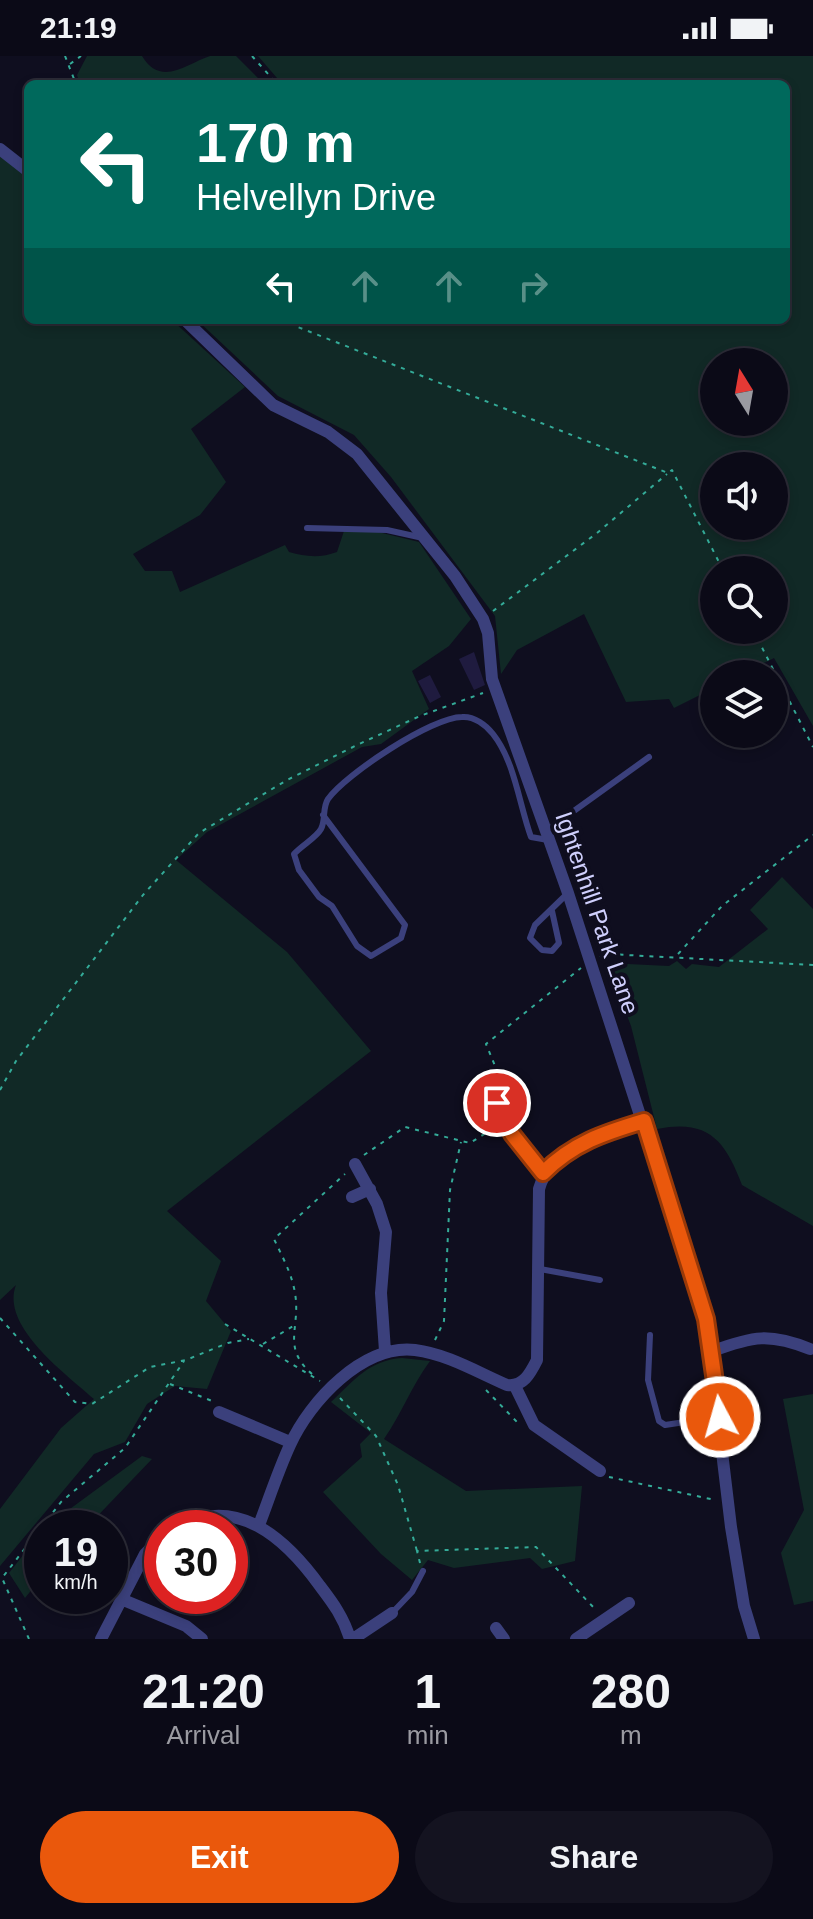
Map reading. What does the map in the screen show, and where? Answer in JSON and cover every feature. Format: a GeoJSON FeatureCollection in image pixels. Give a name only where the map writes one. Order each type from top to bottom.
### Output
{"type":"FeatureCollection","features":[{"type":"Feature","properties":{"kind":"street"},"geometry":{"type":"LineString","coordinates":[[0,149],[24,168]]}},
{"type":"Feature","properties":{"kind":"street","name":"Ightenhill Park Lane"},"geometry":{"type":"LineString","coordinates":[[189,324],[273,405],[328,432],[357,454],[427,539],[483,619],[496,687],[644,1121],[713,1351],[728,1499],[744,1606],[754,1639]]}},
{"type":"Feature","properties":{"kind":"street"},"geometry":{"type":"LineString","coordinates":[[497,1103],[512,1134],[543,1173]]}},
{"type":"Feature","properties":{"kind":"street"},"geometry":{"type":"LineString","coordinates":[[515,1386],[525,1380],[537,1360],[539,1189],[543,1173],[563,1153],[594,1136],[644,1121]]}},
{"type":"Feature","properties":{"kind":"street"},"geometry":{"type":"LineString","coordinates":[[355,1164],[370,1189],[386,1232],[381,1293],[385,1351]]}},
{"type":"Feature","properties":{"kind":"street"},"geometry":{"type":"LineString","coordinates":[[352,1197],[370,1189]]}},
{"type":"Feature","properties":{"kind":"street"},"geometry":{"type":"LineString","coordinates":[[713,1351],[735,1343],[779,1337],[810,1349]]}},
{"type":"Feature","properties":{"kind":"street"},"geometry":{"type":"LineString","coordinates":[[259,1525],[290,1442],[311,1411],[359,1363],[385,1351],[427,1352],[515,1386],[534,1425],[600,1471]]}},
{"type":"Feature","properties":{"kind":"street"},"geometry":{"type":"LineString","coordinates":[[222,1417],[290,1442]]}},
{"type":"Feature","properties":{"kind":"street"},"geometry":{"type":"LineString","coordinates":[[248,1522],[259,1525],[297,1555],[345,1621],[352,1639],[392,1613]]}},
{"type":"Feature","properties":{"kind":"street"},"geometry":{"type":"LineString","coordinates":[[128,1586],[144,1556]]}},
{"type":"Feature","properties":{"kind":"street"},"geometry":{"type":"LineString","coordinates":[[128,1602],[186,1626],[202,1639]]}},
{"type":"Feature","properties":{"kind":"street"},"geometry":{"type":"LineString","coordinates":[[576,1639],[629,1603]]}},
{"type":"Feature","properties":{"kind":"street"},"geometry":{"type":"LineString","coordinates":[[101,1639],[114,1614]]}},
{"type":"Feature","properties":{"kind":"street"},"geometry":{"type":"LineString","coordinates":[[496,1628],[504,1639]]}},
{"type":"Feature","properties":{"kind":"lane"},"geometry":{"type":"LineString","coordinates":[[307,528],[387,530],[427,539]]}},
{"type":"Feature","properties":{"kind":"lane"},"geometry":{"type":"LineString","coordinates":[[323,815],[405,925],[401,938],[371,956],[363,953],[332,906],[319,897],[295,862],[294,854],[321,829],[323,815],[326,802],[340,786],[408,739],[450,718],[471,717],[493,734],[507,759],[531,837],[547,836],[649,757]]}},
{"type":"Feature","properties":{"kind":"lane"},"geometry":{"type":"LineString","coordinates":[[552,911],[559,943],[552,951],[542,950],[530,938],[532,931],[568,893]]}},
{"type":"Feature","properties":{"kind":"lane"},"geometry":{"type":"LineString","coordinates":[[540,1269],[600,1280]]}},
{"type":"Feature","properties":{"kind":"lane"},"geometry":{"type":"LineString","coordinates":[[650,1335],[648,1380],[659,1421],[665,1425],[720,1417]]}},
{"type":"Feature","properties":{"kind":"lane"},"geometry":{"type":"LineString","coordinates":[[392,1613],[412,1592],[423,1571]]}},
{"type":"Feature","properties":{"kind":"path"},"geometry":{"type":"LineString","coordinates":[[65,56],[75,80]]}},
{"type":"Feature","properties":{"kind":"path"},"geometry":{"type":"LineString","coordinates":[[69,64],[81,56]]}},
{"type":"Feature","properties":{"kind":"path"},"geometry":{"type":"LineString","coordinates":[[252,56],[273,80]]}},
{"type":"Feature","properties":{"kind":"path"},"geometry":{"type":"LineString","coordinates":[[290,324],[668,473]]}},
{"type":"Feature","properties":{"kind":"path"},"geometry":{"type":"LineString","coordinates":[[483,619],[597,533],[672,470],[716,556]]}},
{"type":"Feature","properties":{"kind":"path"},"geometry":{"type":"LineString","coordinates":[[760,644],[813,747]]}},
{"type":"Feature","properties":{"kind":"path"},"geometry":{"type":"LineString","coordinates":[[0,1090],[16,1061],[143,895],[199,833],[287,780],[357,745],[420,716],[496,687]]}},
{"type":"Feature","properties":{"kind":"path"},"geometry":{"type":"LineString","coordinates":[[677,955],[731,898],[813,835]]}},
{"type":"Feature","properties":{"kind":"path"},"geometry":{"type":"LineString","coordinates":[[497,1103],[503,1085],[486,1044],[590,961],[608,954],[677,955],[813,965]]}},
{"type":"Feature","properties":{"kind":"path"},"geometry":{"type":"LineString","coordinates":[[312,1374],[298,1361],[293,1349],[295,1290],[274,1239],[355,1164],[405,1127],[470,1143],[506,1121]]}},
{"type":"Feature","properties":{"kind":"path"},"geometry":{"type":"LineString","coordinates":[[427,1352],[444,1321],[450,1190],[461,1141]]}},
{"type":"Feature","properties":{"kind":"path"},"geometry":{"type":"LineString","coordinates":[[0,1318],[75,1402],[92,1404],[150,1367],[184,1361],[228,1343],[252,1338]]}},
{"type":"Feature","properties":{"kind":"path"},"geometry":{"type":"LineString","coordinates":[[225,1324],[332,1389],[376,1436],[398,1485],[423,1571]]}},
{"type":"Feature","properties":{"kind":"path"},"geometry":{"type":"LineString","coordinates":[[262,1344],[296,1324]]}},
{"type":"Feature","properties":{"kind":"path"},"geometry":{"type":"LineString","coordinates":[[29,1639],[1,1578],[61,1502],[125,1448],[184,1361]]}},
{"type":"Feature","properties":{"kind":"path"},"geometry":{"type":"LineString","coordinates":[[168,1383],[215,1402],[222,1417]]}},
{"type":"Feature","properties":{"kind":"path"},"geometry":{"type":"LineString","coordinates":[[484,1389],[518,1423]]}},
{"type":"Feature","properties":{"kind":"path"},"geometry":{"type":"LineString","coordinates":[[600,1471],[613,1480],[710,1501],[728,1499]]}},
{"type":"Feature","properties":{"kind":"path"},"geometry":{"type":"LineString","coordinates":[[417,1551],[536,1547],[557,1565],[604,1619]]}},
{"type":"Feature","properties":{"kind":"green space"},"geometry":{"type":"Polygon","coordinates":[[[87,56],[142,56],[149,65],[166,72],[210,56],[236,56],[260,80],[79,80],[77,75],[87,56]]]}},
{"type":"Feature","properties":{"kind":"green space"},"geometry":{"type":"Polygon","coordinates":[[[258,56],[813,56],[813,726],[788,682],[788,660],[774,658],[700,660],[700,695],[674,708],[669,699],[626,702],[584,614],[517,650],[501,674],[495,616],[391,477],[354,435],[278,396],[201,324],[790,324],[790,80],[276,80],[258,56]]]}},
{"type":"Feature","properties":{"kind":"green space"},"geometry":{"type":"Polygon","coordinates":[[[0,154],[24,175],[24,324],[176,324],[245,387],[191,429],[226,482],[200,515],[133,554],[145,571],[172,571],[180,592],[285,545],[289,552],[295,554],[325,555],[337,552],[344,531],[374,531],[419,542],[471,619],[449,646],[412,671],[429,709],[381,744],[362,747],[207,832],[176,860],[287,952],[371,1051],[167,1211],[221,1261],[206,1301],[231,1331],[207,1389],[175,1386],[147,1404],[125,1442],[94,1454],[47,1510],[24,1510],[24,1537],[0,1566],[0,1509],[61,1428],[94,1399],[53,1363],[26,1332],[14,1301],[16,1285],[0,1300],[0,154]]]}},
{"type":"Feature","properties":{"kind":"green space"},"geometry":{"type":"Polygon","coordinates":[[[782,877],[813,909],[813,1226],[742,1185],[729,1156],[712,1136],[689,1127],[657,1129],[631,1026],[607,963],[669,966],[677,961],[686,969],[692,964],[719,967],[768,929],[750,910],[782,877]]]}},
{"type":"Feature","properties":{"kind":"green space"},"geometry":{"type":"Polygon","coordinates":[[[402,1358],[430,1361],[384,1439],[466,1491],[582,1486],[575,1561],[542,1569],[530,1558],[454,1568],[428,1560],[412,1580],[381,1554],[323,1492],[362,1457],[360,1444],[371,1433],[331,1402],[372,1367],[402,1358]]]}},
{"type":"Feature","properties":{"kind":"green space"},"geometry":{"type":"Polygon","coordinates":[[[813,1394],[813,1601],[794,1605],[781,1553],[804,1510],[783,1399],[813,1394]]]}},
{"type":"Feature","properties":{"kind":"green space"},"geometry":{"type":"Polygon","coordinates":[[[142,1456],[152,1459],[103,1510],[68,1510],[142,1456]]]}},
{"type":"Feature","properties":{"kind":"green space"},"geometry":{"type":"Polygon","coordinates":[[[24,1554],[24,1596],[9,1573],[24,1554]]]}},
{"type":"Feature","properties":{"kind":"building"},"geometry":{"type":"Polygon","coordinates":[[[474,652],[485,685],[474,690],[459,659],[474,652]]]}},
{"type":"Feature","properties":{"kind":"building"},"geometry":{"type":"Polygon","coordinates":[[[430,675],[441,697],[430,703],[418,681],[430,675]]]}},
{"type":"Feature","properties":{"kind":"route"},"geometry":{"type":"LineString","coordinates":[[497,1103],[512,1134],[543,1173],[563,1153],[594,1136],[644,1121],[706,1319],[713,1351],[720,1417]]}}]}
